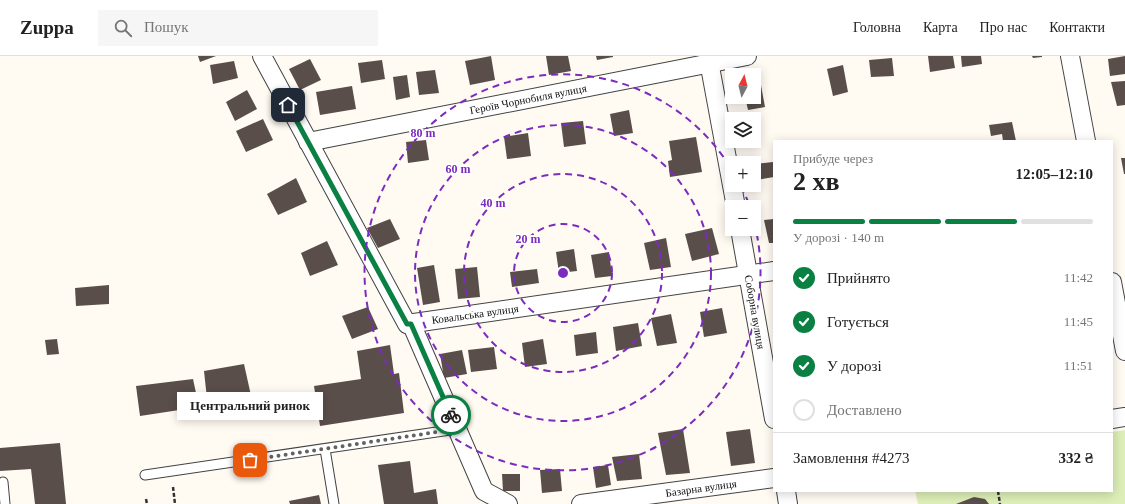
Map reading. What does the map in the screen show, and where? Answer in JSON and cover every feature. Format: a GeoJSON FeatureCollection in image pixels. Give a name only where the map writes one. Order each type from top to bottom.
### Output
{"type":"FeatureCollection","features":[{"type":"Feature","properties":{"kind":"street"},"geometry":{"type":"LineString","coordinates":[[262,56],[407,324],[411,324],[484,491],[508,504]]}},
{"type":"Feature","properties":{"kind":"street","name":"Героїв Чорнобиля вулиця"},"geometry":{"type":"LineString","coordinates":[[308,142],[709,60],[747,56]]}},
{"type":"Feature","properties":{"kind":"street"},"geometry":{"type":"LineString","coordinates":[[1070,56],[1086,140]]}},
{"type":"Feature","properties":{"kind":"street"},"geometry":{"type":"LineString","coordinates":[[709,60],[735,200]]}},
{"type":"Feature","properties":{"kind":"street","name":"Соборна вулиця"},"geometry":{"type":"LineString","coordinates":[[741,236],[749,276],[769,359],[773,407]]}},
{"type":"Feature","properties":{"kind":"street","name":"Ковальська вулиця"},"geometry":{"type":"LineString","coordinates":[[411,324],[749,276],[773,271]]}},
{"type":"Feature","properties":{"kind":"street"},"geometry":{"type":"LineString","coordinates":[[1113,294],[1115,318],[1125,351]]}},
{"type":"Feature","properties":{"kind":"street"},"geometry":{"type":"LineString","coordinates":[[1113,419],[1125,417]]}},
{"type":"Feature","properties":{"kind":"street","name":"Базарна вулиця"},"geometry":{"type":"LineString","coordinates":[[581,504],[773,478]]}},
{"type":"Feature","properties":{"kind":"street"},"geometry":{"type":"LineString","coordinates":[[786,492],[788,504]]}},
{"type":"Feature","properties":{"kind":"lane"},"geometry":{"type":"LineString","coordinates":[[145,476],[457,429]]}},
{"type":"Feature","properties":{"kind":"lane"},"geometry":{"type":"LineString","coordinates":[[325,449],[334,504]]}},
{"type":"Feature","properties":{"kind":"lane"},"geometry":{"type":"LineString","coordinates":[[3,482],[5,504]]}},
{"type":"Feature","properties":{"kind":"path"},"geometry":{"type":"LineString","coordinates":[[173,487],[175,504]]}},
{"type":"Feature","properties":{"kind":"path"},"geometry":{"type":"LineString","coordinates":[[998,492],[1000,504]]}},
{"type":"Feature","properties":{"kind":"path"},"geometry":{"type":"LineString","coordinates":[[146,499],[147,504]]}},
{"type":"Feature","properties":{"kind":"green space"},"geometry":{"type":"Polygon","coordinates":[[[1125,430],[1125,504],[918,504],[915,492],[1113,492],[1113,432],[1125,430]]]}},
{"type":"Feature","properties":{"kind":"building"},"geometry":{"type":"Polygon","coordinates":[[[198,56],[216,56],[200,62],[198,56]]]}},
{"type":"Feature","properties":{"kind":"building"},"geometry":{"type":"Polygon","coordinates":[[[491,56],[495,80],[470,85],[465,61],[491,56]]]}},
{"type":"Feature","properties":{"kind":"building"},"geometry":{"type":"Polygon","coordinates":[[[546,56],[568,56],[571,71],[549,75],[546,56]]]}},
{"type":"Feature","properties":{"kind":"building"},"geometry":{"type":"Polygon","coordinates":[[[596,56],[613,56],[613,57],[597,60],[596,56]]]}},
{"type":"Feature","properties":{"kind":"building"},"geometry":{"type":"Polygon","coordinates":[[[928,56],[953,56],[955,68],[930,72],[928,56]]]}},
{"type":"Feature","properties":{"kind":"building"},"geometry":{"type":"Polygon","coordinates":[[[961,56],[981,56],[982,64],[962,67],[961,56]]]}},
{"type":"Feature","properties":{"kind":"building"},"geometry":{"type":"Polygon","coordinates":[[[1032,56],[1042,56],[1042,57],[1033,58],[1032,56]]]}},
{"type":"Feature","properties":{"kind":"building"},"geometry":{"type":"Polygon","coordinates":[[[1125,56],[1125,74],[1110,76],[1108,59],[1125,56]]]}},
{"type":"Feature","properties":{"kind":"building"},"geometry":{"type":"Polygon","coordinates":[[[892,58],[894,76],[871,77],[869,60],[892,58]]]}},
{"type":"Feature","properties":{"kind":"building"},"geometry":{"type":"Polygon","coordinates":[[[310,59],[321,80],[300,90],[289,69],[310,59]]]}},
{"type":"Feature","properties":{"kind":"building"},"geometry":{"type":"Polygon","coordinates":[[[382,60],[385,79],[361,83],[358,63],[382,60]]]}},
{"type":"Feature","properties":{"kind":"building"},"geometry":{"type":"Polygon","coordinates":[[[234,61],[238,78],[213,84],[210,65],[234,61]]]}},
{"type":"Feature","properties":{"kind":"building"},"geometry":{"type":"Polygon","coordinates":[[[843,65],[848,92],[833,96],[827,69],[843,65]]]}},
{"type":"Feature","properties":{"kind":"building"},"geometry":{"type":"Polygon","coordinates":[[[435,70],[439,93],[419,95],[416,72],[435,70]]]}},
{"type":"Feature","properties":{"kind":"building"},"geometry":{"type":"Polygon","coordinates":[[[407,75],[410,97],[396,100],[393,77],[407,75]]]}},
{"type":"Feature","properties":{"kind":"building"},"geometry":{"type":"Polygon","coordinates":[[[1125,81],[1125,105],[1117,106],[1111,82],[1125,81]]]}},
{"type":"Feature","properties":{"kind":"building"},"geometry":{"type":"Polygon","coordinates":[[[761,85],[765,107],[748,110],[747,104],[761,104],[761,85]]]}},
{"type":"Feature","properties":{"kind":"building"},"geometry":{"type":"Polygon","coordinates":[[[352,86],[356,109],[320,115],[316,92],[352,86]]]}},
{"type":"Feature","properties":{"kind":"building"},"geometry":{"type":"Polygon","coordinates":[[[247,90],[257,109],[235,121],[226,102],[247,90]]]}},
{"type":"Feature","properties":{"kind":"building"},"geometry":{"type":"Polygon","coordinates":[[[629,110],[633,133],[614,136],[610,114],[629,110]]]}},
{"type":"Feature","properties":{"kind":"building"},"geometry":{"type":"Polygon","coordinates":[[[263,119],[273,140],[246,152],[236,131],[263,119]]]}},
{"type":"Feature","properties":{"kind":"building"},"geometry":{"type":"Polygon","coordinates":[[[583,121],[586,144],[564,147],[561,123],[583,121]]]}},
{"type":"Feature","properties":{"kind":"building"},"geometry":{"type":"Polygon","coordinates":[[[1012,122],[1016,140],[1003,140],[1002,134],[991,136],[989,125],[1012,122]]]}},
{"type":"Feature","properties":{"kind":"building"},"geometry":{"type":"Polygon","coordinates":[[[528,133],[531,156],[507,159],[504,137],[528,133]]]}},
{"type":"Feature","properties":{"kind":"building"},"geometry":{"type":"Polygon","coordinates":[[[696,137],[702,172],[670,177],[668,161],[672,160],[669,141],[696,137]]]}},
{"type":"Feature","properties":{"kind":"building"},"geometry":{"type":"Polygon","coordinates":[[[426,140],[429,160],[408,163],[406,142],[426,140]]]}},
{"type":"Feature","properties":{"kind":"building"},"geometry":{"type":"Polygon","coordinates":[[[1121,158],[1125,158],[1125,174],[1124,174],[1121,158]]]}},
{"type":"Feature","properties":{"kind":"building"},"geometry":{"type":"Polygon","coordinates":[[[773,162],[773,177],[761,179],[761,163],[773,162]]]}},
{"type":"Feature","properties":{"kind":"building"},"geometry":{"type":"Polygon","coordinates":[[[296,178],[307,202],[278,215],[267,194],[296,178]]]}},
{"type":"Feature","properties":{"kind":"building"},"geometry":{"type":"Polygon","coordinates":[[[390,219],[400,239],[378,248],[367,228],[390,219]]]}},
{"type":"Feature","properties":{"kind":"building"},"geometry":{"type":"Polygon","coordinates":[[[773,219],[773,243],[769,243],[764,220],[773,219]]]}},
{"type":"Feature","properties":{"kind":"building"},"geometry":{"type":"Polygon","coordinates":[[[712,228],[719,254],[692,261],[685,234],[712,228]]]}},
{"type":"Feature","properties":{"kind":"building"},"geometry":{"type":"Polygon","coordinates":[[[666,238],[671,267],[650,270],[644,243],[666,238]]]}},
{"type":"Feature","properties":{"kind":"building"},"geometry":{"type":"Polygon","coordinates":[[[327,241],[338,265],[310,276],[301,253],[327,241]]]}},
{"type":"Feature","properties":{"kind":"building"},"geometry":{"type":"Polygon","coordinates":[[[574,249],[577,271],[559,273],[556,252],[574,249]]]}},
{"type":"Feature","properties":{"kind":"building"},"geometry":{"type":"Polygon","coordinates":[[[609,252],[612,276],[595,278],[591,255],[609,252]]]}},
{"type":"Feature","properties":{"kind":"building"},"geometry":{"type":"Polygon","coordinates":[[[434,265],[440,302],[423,305],[417,268],[434,265]]]}},
{"type":"Feature","properties":{"kind":"building"},"geometry":{"type":"Polygon","coordinates":[[[477,267],[480,297],[458,299],[455,269],[477,267]]]}},
{"type":"Feature","properties":{"kind":"building"},"geometry":{"type":"Polygon","coordinates":[[[537,269],[539,283],[512,287],[510,272],[537,269]]]}},
{"type":"Feature","properties":{"kind":"building"},"geometry":{"type":"Polygon","coordinates":[[[109,285],[109,304],[76,306],[75,288],[109,285]]]}},
{"type":"Feature","properties":{"kind":"building"},"geometry":{"type":"Polygon","coordinates":[[[368,307],[378,329],[352,339],[342,316],[368,307]]]}},
{"type":"Feature","properties":{"kind":"building"},"geometry":{"type":"Polygon","coordinates":[[[722,308],[727,333],[704,337],[700,312],[722,308]]]}},
{"type":"Feature","properties":{"kind":"building"},"geometry":{"type":"Polygon","coordinates":[[[671,314],[677,343],[657,346],[651,318],[671,314]]]}},
{"type":"Feature","properties":{"kind":"building"},"geometry":{"type":"Polygon","coordinates":[[[638,323],[642,346],[616,351],[613,327],[638,323]]]}},
{"type":"Feature","properties":{"kind":"building"},"geometry":{"type":"Polygon","coordinates":[[[596,332],[598,353],[576,356],[574,335],[596,332]]]}},
{"type":"Feature","properties":{"kind":"building"},"geometry":{"type":"Polygon","coordinates":[[[57,339],[59,354],[47,355],[45,340],[57,339]]]}},
{"type":"Feature","properties":{"kind":"building"},"geometry":{"type":"Polygon","coordinates":[[[543,339],[547,364],[525,367],[522,343],[543,339]]]}},
{"type":"Feature","properties":{"kind":"building"},"geometry":{"type":"Polygon","coordinates":[[[390,345],[394,374],[399,373],[404,413],[320,426],[314,386],[361,379],[357,351],[390,345]]]}},
{"type":"Feature","properties":{"kind":"building"},"geometry":{"type":"Polygon","coordinates":[[[494,347],[497,369],[471,372],[468,350],[494,347]]]}},
{"type":"Feature","properties":{"kind":"building"},"geometry":{"type":"Polygon","coordinates":[[[462,350],[467,374],[444,378],[440,354],[462,350]]]}},
{"type":"Feature","properties":{"kind":"building"},"geometry":{"type":"Polygon","coordinates":[[[244,364],[252,400],[208,408],[204,371],[244,364]]]}},
{"type":"Feature","properties":{"kind":"building"},"geometry":{"type":"Polygon","coordinates":[[[193,379],[199,407],[140,416],[136,386],[193,379]]]}},
{"type":"Feature","properties":{"kind":"building"},"geometry":{"type":"Polygon","coordinates":[[[683,429],[690,473],[666,475],[658,433],[683,429]]]}},
{"type":"Feature","properties":{"kind":"building"},"geometry":{"type":"Polygon","coordinates":[[[750,429],[755,463],[731,466],[726,432],[750,429]]]}},
{"type":"Feature","properties":{"kind":"building"},"geometry":{"type":"Polygon","coordinates":[[[60,443],[66,504],[35,504],[31,469],[0,471],[0,448],[60,443]]]}},
{"type":"Feature","properties":{"kind":"building"},"geometry":{"type":"Polygon","coordinates":[[[639,454],[642,479],[617,481],[612,457],[639,454]]]}},
{"type":"Feature","properties":{"kind":"building"},"geometry":{"type":"Polygon","coordinates":[[[410,461],[414,493],[436,489],[438,504],[384,504],[378,465],[410,461]]]}},
{"type":"Feature","properties":{"kind":"building"},"geometry":{"type":"Polygon","coordinates":[[[608,465],[611,485],[596,488],[593,467],[608,465]]]}},
{"type":"Feature","properties":{"kind":"building"},"geometry":{"type":"Polygon","coordinates":[[[560,469],[562,491],[542,493],[540,470],[560,469]]]}},
{"type":"Feature","properties":{"kind":"building"},"geometry":{"type":"Polygon","coordinates":[[[502,474],[520,474],[520,491],[503,491],[502,474]]]}},
{"type":"Feature","properties":{"kind":"building"},"geometry":{"type":"Polygon","coordinates":[[[319,495],[321,504],[290,504],[289,501],[319,495]]]}},
{"type":"Feature","properties":{"kind":"building"},"geometry":{"type":"Polygon","coordinates":[[[974,497],[985,499],[989,504],[956,504],[974,497]]]}},
{"type":"Feature","properties":{"kind":"way so far"},"geometry":{"type":"LineString","coordinates":[[250,460],[457,429],[451,415]]}},
{"type":"Feature","properties":{"kind":"place","name":"Центральний ринок"},"geometry":{"type":"Point","coordinates":[250,460]}},
{"type":"Feature","properties":{"kind":"route"},"geometry":{"type":"LineString","coordinates":[[288,105],[407,324],[411,324],[451,415]]}}]}
